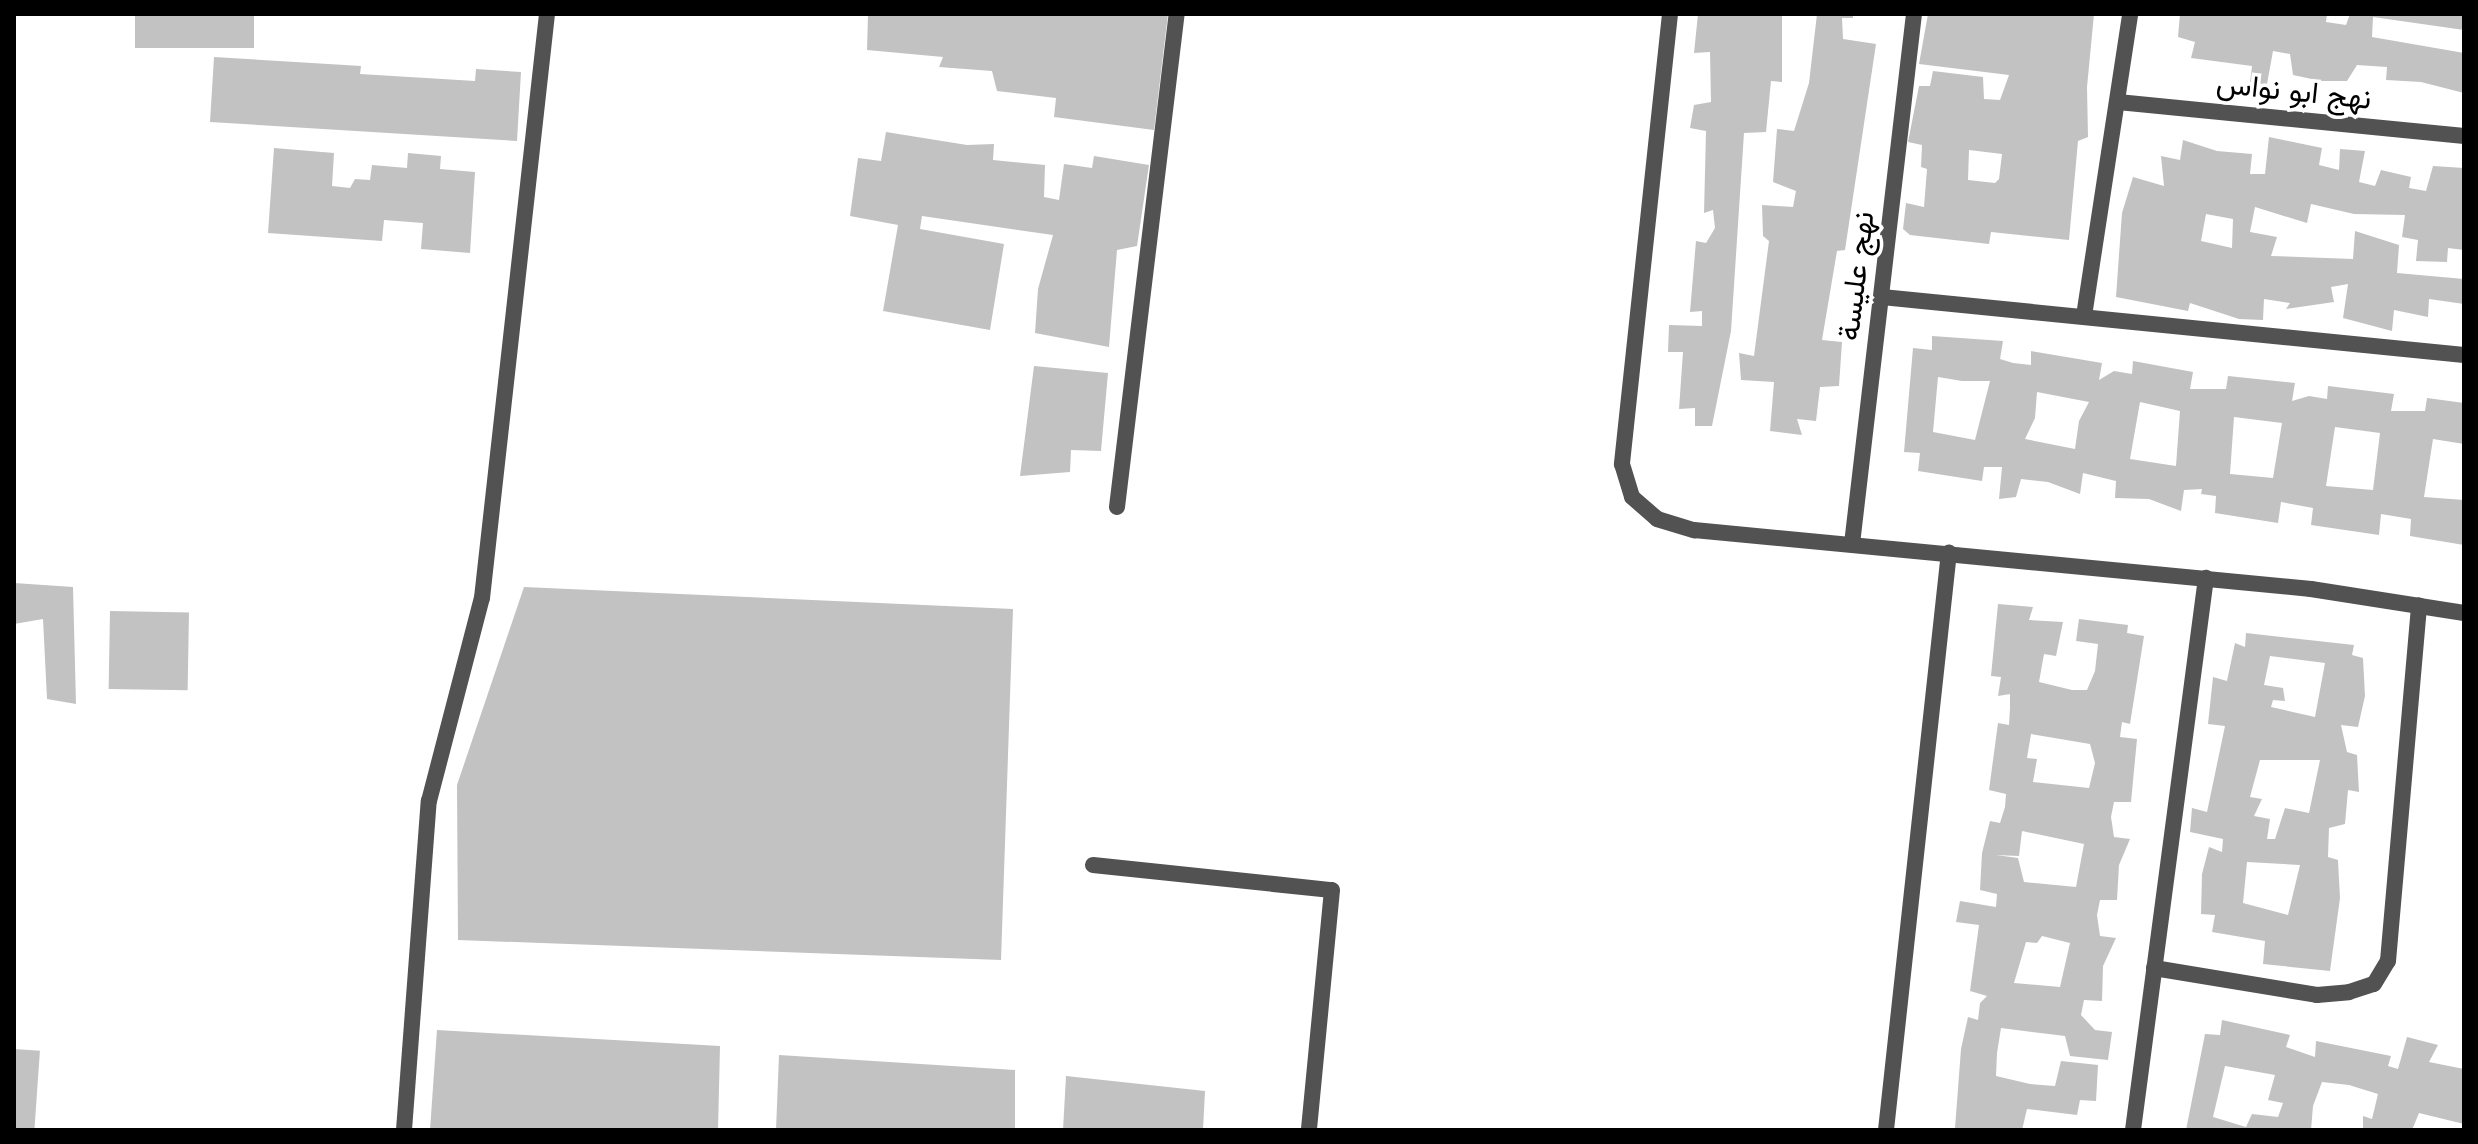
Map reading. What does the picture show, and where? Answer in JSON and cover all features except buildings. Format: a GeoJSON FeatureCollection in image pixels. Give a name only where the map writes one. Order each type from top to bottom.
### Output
{"type":"FeatureCollection","features":[{"type":"Feature","properties":{"kind":"street"},"geometry":{"type":"LineString","coordinates":[[404,1130],[429,801],[482,598],[547,14]]}},
{"type":"Feature","properties":{"kind":"street"},"geometry":{"type":"LineString","coordinates":[[1117,507],[1177,14]]}},
{"type":"Feature","properties":{"kind":"street"},"geometry":{"type":"LineString","coordinates":[[1670,14],[1622,464],[1632,497],[1657,519],[1694,530],[2206,578],[2464,613]]}},
{"type":"Feature","properties":{"kind":"street","name":"نهج عليسة"},"geometry":{"type":"LineString","coordinates":[[1852,544],[1914,14]]}},
{"type":"Feature","properties":{"kind":"street"},"geometry":{"type":"LineString","coordinates":[[2084,316],[2130,14]]}},
{"type":"Feature","properties":{"kind":"street","name":"نهج ابو نواس"},"geometry":{"type":"LineString","coordinates":[[2118,102],[2464,136]]}},
{"type":"Feature","properties":{"kind":"street"},"geometry":{"type":"LineString","coordinates":[[1882,297],[2464,355]]}},
{"type":"Feature","properties":{"kind":"street"},"geometry":{"type":"LineString","coordinates":[[1886,1130],[1949,552]]}},
{"type":"Feature","properties":{"kind":"street"},"geometry":{"type":"LineString","coordinates":[[2133,1130],[2206,578]]}},
{"type":"Feature","properties":{"kind":"street"},"geometry":{"type":"LineString","coordinates":[[2154,968],[2317,995],[2349,992],[2374,984],[2388,961],[2419,605]]}},
{"type":"Feature","properties":{"kind":"street"},"geometry":{"type":"LineString","coordinates":[[1093,865],[1332,890],[1309,1130]]}}]}
